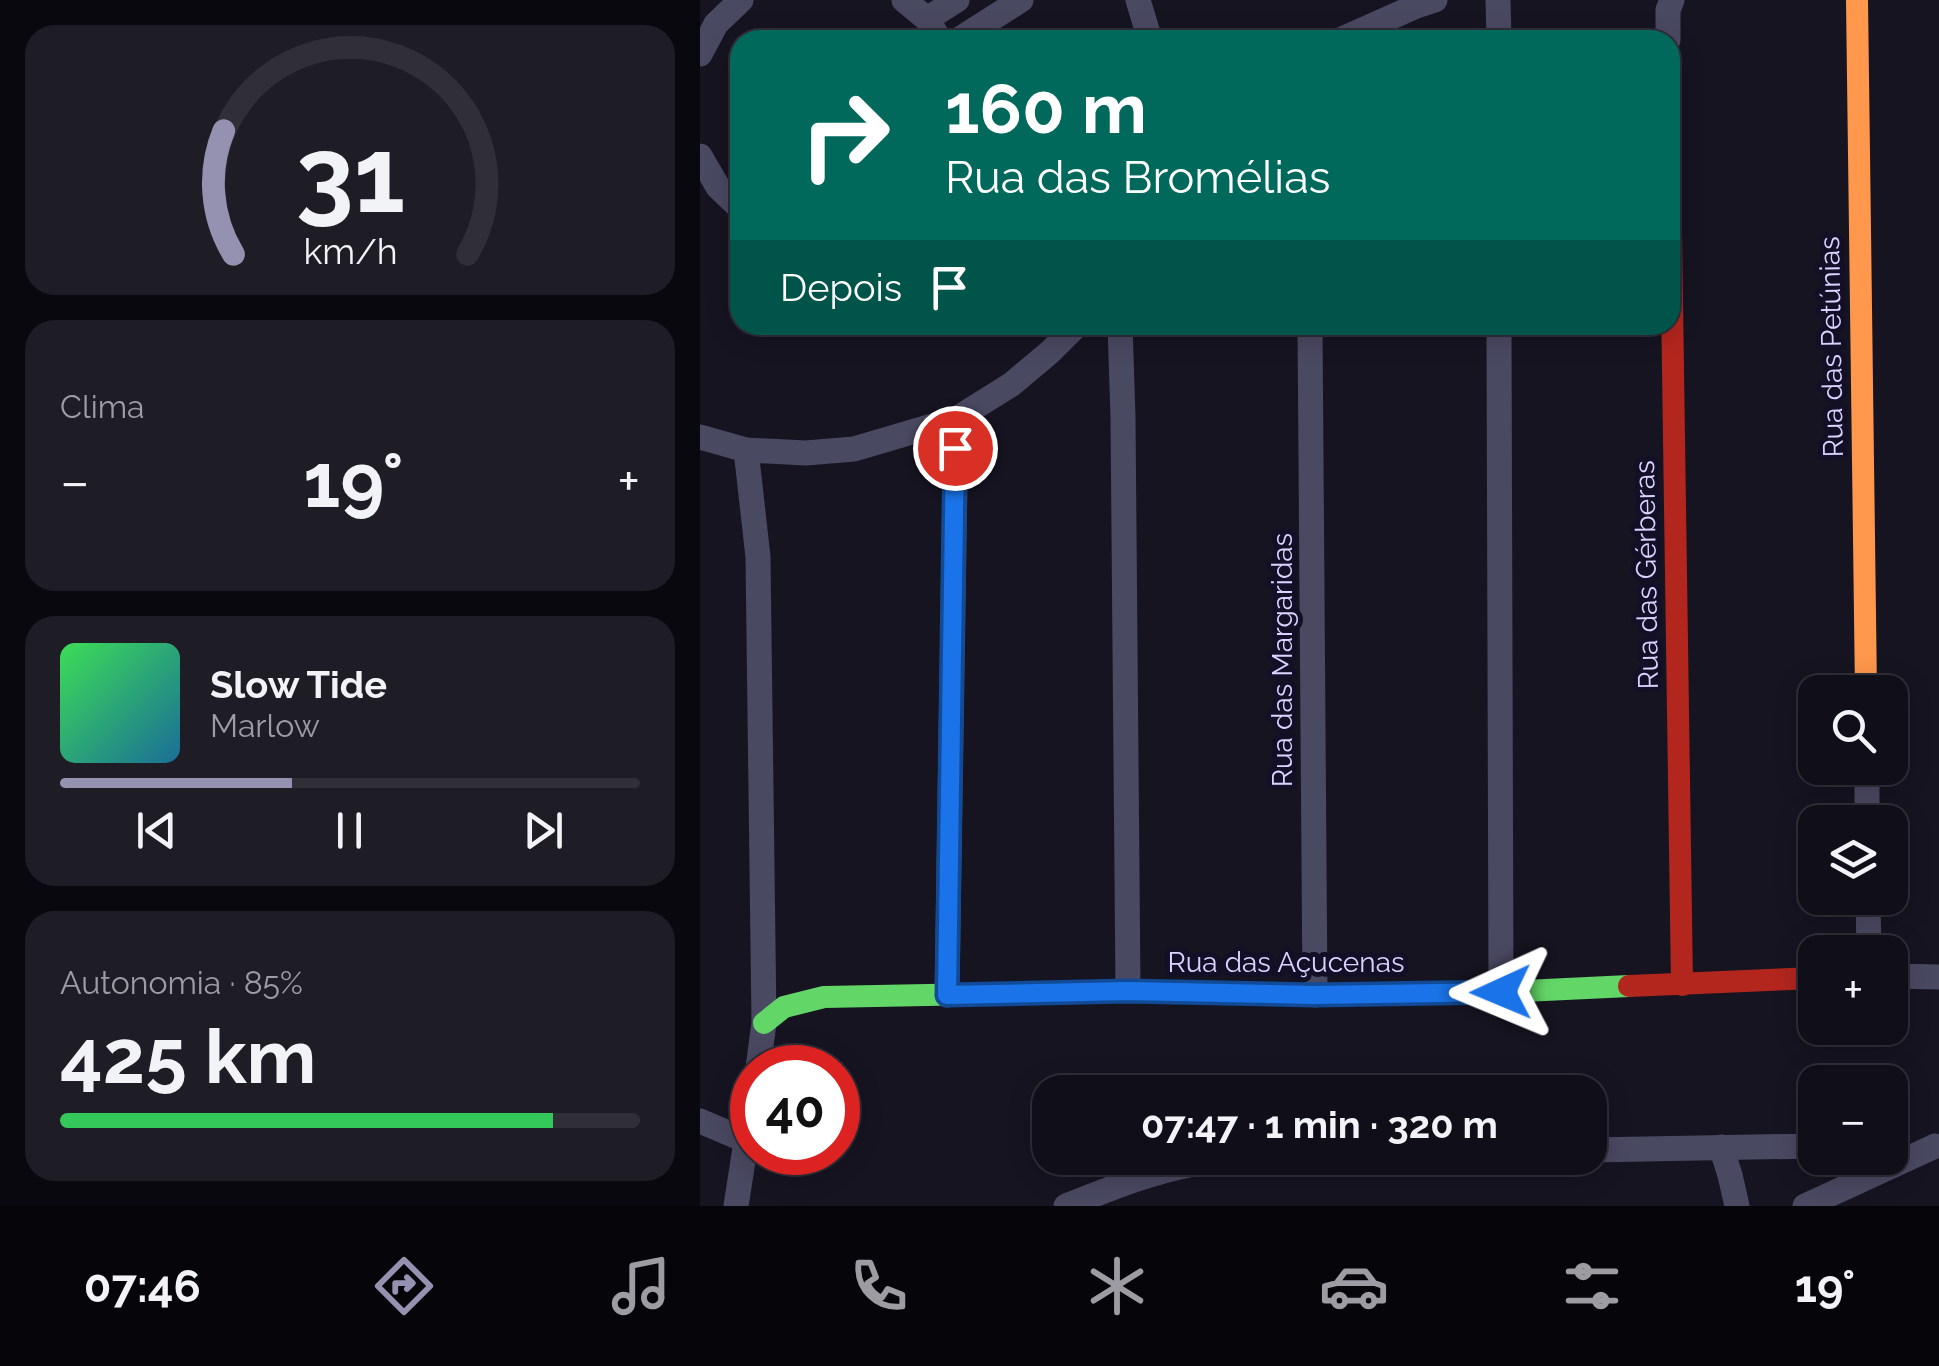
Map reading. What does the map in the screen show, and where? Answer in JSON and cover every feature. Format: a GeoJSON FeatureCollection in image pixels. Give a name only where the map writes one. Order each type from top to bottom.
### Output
{"type":"FeatureCollection","features":[{"type":"Feature","properties":{"kind":"street"},"geometry":{"type":"LineString","coordinates":[[700,54],[716,24],[741,0]]}},
{"type":"Feature","properties":{"kind":"street"},"geometry":{"type":"LineString","coordinates":[[904,0],[934,29],[957,0]]}},
{"type":"Feature","properties":{"kind":"street"},"geometry":{"type":"LineString","coordinates":[[974,30],[1021,0]]}},
{"type":"Feature","properties":{"kind":"street"},"geometry":{"type":"LineString","coordinates":[[1138,0],[1147,30]]}},
{"type":"Feature","properties":{"kind":"street"},"geometry":{"type":"LineString","coordinates":[[1362,30],[1435,0]]}},
{"type":"Feature","properties":{"kind":"street"},"geometry":{"type":"LineString","coordinates":[[1498,0],[1498,30]]}},
{"type":"Feature","properties":{"kind":"street"},"geometry":{"type":"LineString","coordinates":[[1668,30],[1672,0]]}},
{"type":"Feature","properties":{"kind":"street","name":"Rua das Petúnias"},"geometry":{"type":"LineString","coordinates":[[1857,0],[1866,675]]}},
{"type":"Feature","properties":{"kind":"street"},"geometry":{"type":"LineString","coordinates":[[701,160],[730,199]]}},
{"type":"Feature","properties":{"kind":"street"},"geometry":{"type":"LineString","coordinates":[[700,207],[730,200]]}},
{"type":"Feature","properties":{"kind":"street"},"geometry":{"type":"LineString","coordinates":[[700,437],[746,450],[854,449],[956,419],[1012,384],[1068,335]]}},
{"type":"Feature","properties":{"kind":"street"},"geometry":{"type":"LineString","coordinates":[[1120,335],[1128,991]]}},
{"type":"Feature","properties":{"kind":"street","name":"Rua das Margaridas"},"geometry":{"type":"LineString","coordinates":[[1310,335],[1314,995]]}},
{"type":"Feature","properties":{"kind":"street"},"geometry":{"type":"LineString","coordinates":[[1500,335],[1501,992]]}},
{"type":"Feature","properties":{"kind":"street","name":"Rua das Gérberas"},"geometry":{"type":"LineString","coordinates":[[1672,335],[1682,985]]}},
{"type":"Feature","properties":{"kind":"street"},"geometry":{"type":"LineString","coordinates":[[947,995],[956,419]]}},
{"type":"Feature","properties":{"kind":"street"},"geometry":{"type":"LineString","coordinates":[[746,450],[758,557],[764,1023],[761,1045]]}},
{"type":"Feature","properties":{"kind":"street"},"geometry":{"type":"LineString","coordinates":[[1908,976],[1939,977]]}},
{"type":"Feature","properties":{"kind":"street","name":"Rua das Açucenas"},"geometry":{"type":"LineString","coordinates":[[764,1023],[784,1008],[824,997],[1128,991],[1314,995],[1501,992],[1798,979]]}},
{"type":"Feature","properties":{"kind":"street"},"geometry":{"type":"LineString","coordinates":[[700,1121],[730,1134]]}},
{"type":"Feature","properties":{"kind":"street"},"geometry":{"type":"LineString","coordinates":[[1607,1150],[1798,1146]]}},
{"type":"Feature","properties":{"kind":"street"},"geometry":{"type":"LineString","coordinates":[[1908,1146],[1937,1146]]}},
{"type":"Feature","properties":{"kind":"street"},"geometry":{"type":"LineString","coordinates":[[1805,1206],[1937,1146]]}},
{"type":"Feature","properties":{"kind":"street"},"geometry":{"type":"LineString","coordinates":[[1721,1147],[1737,1206]]}},
{"type":"Feature","properties":{"kind":"street"},"geometry":{"type":"LineString","coordinates":[[736,1206],[741,1175]]}},
{"type":"Feature","properties":{"kind":"street"},"geometry":{"type":"LineString","coordinates":[[1066,1206],[1151,1175]]}},
{"type":"Feature","properties":{"kind":"traffic: fast"},"geometry":{"type":"LineString","coordinates":[[764,1023],[784,1007],[824,997],[1128,991],[1315,995],[1629,986]]}},
{"type":"Feature","properties":{"kind":"traffic: slow"},"geometry":{"type":"LineString","coordinates":[[1857,0],[1866,675]]}},
{"type":"Feature","properties":{"kind":"traffic: jam"},"geometry":{"type":"LineString","coordinates":[[1672,335],[1682,985]]}},
{"type":"Feature","properties":{"kind":"traffic: jam"},"geometry":{"type":"LineString","coordinates":[[1629,986],[1798,979]]}},
{"type":"Feature","properties":{"kind":"route"},"geometry":{"type":"LineString","coordinates":[[955,448],[947,995],[1128,991],[1314,995],[1501,992]]}}]}
